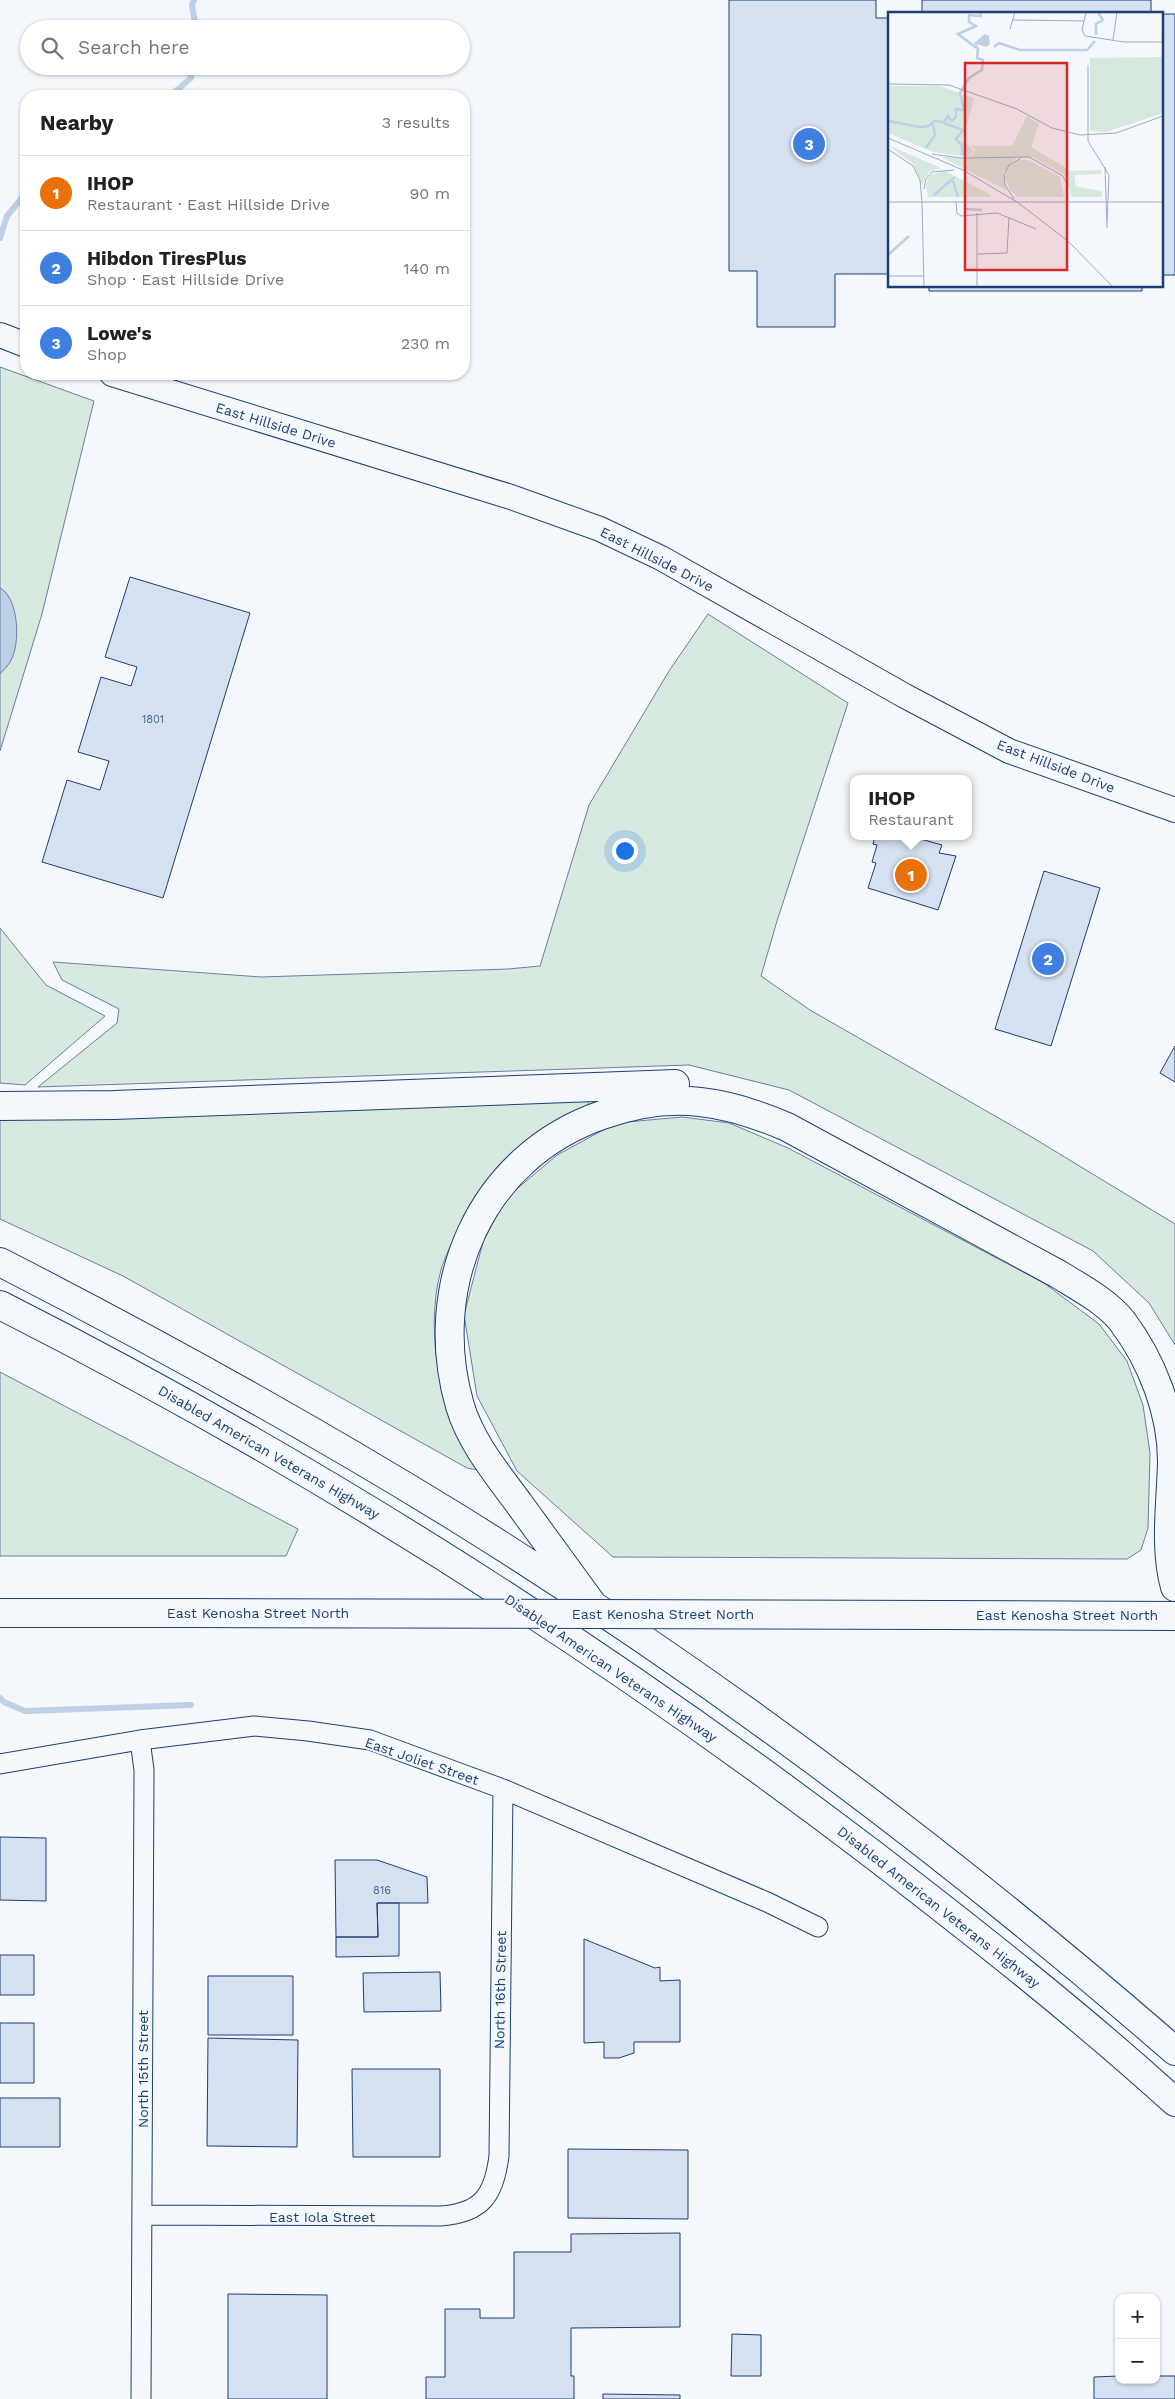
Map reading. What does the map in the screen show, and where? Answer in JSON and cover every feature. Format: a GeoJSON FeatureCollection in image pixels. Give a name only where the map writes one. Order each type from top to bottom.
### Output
{"type":"FeatureCollection","features":[{"type":"Feature","properties":{"kind":"main road"},"geometry":{"type":"LineString","coordinates":[[0,1106],[114,1105],[658,1084],[699,1084],[736,1090],[810,1122],[1077,1264],[1130,1306],[1162,1352],[1175,1383]]}},
{"type":"Feature","properties":{"kind":"main road"},"geometry":{"type":"LineString","coordinates":[[595,1608],[492,1467],[474,1438],[461,1408],[453,1378],[450,1348],[451,1300],[455,1274],[474,1227],[506,1178],[526,1159],[547,1142],[592,1118],[643,1104],[669,1101],[698,1101],[726,1106],[760,1116],[787,1127],[1058,1274],[1087,1291],[1121,1320],[1154,1376],[1164,1402],[1172,1459],[1169,1565],[1175,1587]]}},
{"type":"Feature","properties":{"kind":"main road"},"geometry":{"type":"LineString","coordinates":[[0,1262],[138,1333],[275,1410],[453,1516],[595,1608],[696,1677],[843,1782],[1054,1946],[1175,2051]]}},
{"type":"Feature","properties":{"kind":"main road","name":"Disabled American Veterans Highway"},"geometry":{"type":"LineString","coordinates":[[0,1305],[134,1374],[374,1513],[625,1676],[796,1796],[966,1926],[1129,2060],[1175,2102]]}},
{"type":"Feature","properties":{"kind":"main road","name":"East Kenosha Street North"},"geometry":{"type":"LineString","coordinates":[[0,1614],[1175,1616]]}},
{"type":"Feature","properties":{"kind":"street"},"geometry":{"type":"LineString","coordinates":[[0,335],[20,343]]}},
{"type":"Feature","properties":{"kind":"street","name":"East Hillside Drive"},"geometry":{"type":"LineString","coordinates":[[131,380],[511,497],[600,529],[660,558],[905,696],[1009,751],[1175,810]]}},
{"type":"Feature","properties":{"kind":"street","name":"East Joliet Street"},"geometry":{"type":"LineString","coordinates":[[0,1764],[140,1740],[254,1726],[308,1731],[370,1740],[502,1789],[767,1902],[818,1927]]}},
{"type":"Feature","properties":{"kind":"street","name":"North 15th Street"},"geometry":{"type":"LineString","coordinates":[[140,1740],[144,1770],[141,2399]]}},
{"type":"Feature","properties":{"kind":"street","name":"North 16th Street"},"geometry":{"type":"LineString","coordinates":[[491,2189],[497,2173],[499,2156],[502,1789]]}},
{"type":"Feature","properties":{"kind":"street","name":"East Iola Street"},"geometry":{"type":"LineString","coordinates":[[142,2215],[357,2217],[462,2215],[478,2206],[491,2189]]}},
{"type":"Feature","properties":{"kind":"shaded area"},"geometry":{"type":"Polygon","coordinates":[[[0,367],[20,374],[20,380],[36,380],[94,401],[42,614],[0,751],[0,367]]]}},
{"type":"Feature","properties":{"kind":"shaded area"},"geometry":{"type":"Polygon","coordinates":[[[708,614],[848,703],[761,976],[810,1010],[1030,1136],[1175,1224],[1175,1345],[1149,1303],[1093,1251],[789,1090],[689,1065],[38,1087],[117,1023],[119,1009],[62,980],[53,962],[261,977],[508,969],[540,966],[589,805],[669,671],[708,614]]]}},
{"type":"Feature","properties":{"kind":"shaded area"},"geometry":{"type":"Polygon","coordinates":[[[0,928],[46,985],[105,1016],[25,1085],[0,1083],[0,928]]]}},
{"type":"Feature","properties":{"kind":"shaded area"},"geometry":{"type":"Polygon","coordinates":[[[587,1095],[589,1104],[524,1144],[501,1164],[485,1184],[463,1221],[449,1248],[441,1270],[436,1294],[434,1320],[439,1374],[454,1426],[478,1470],[467,1468],[123,1276],[0,1219],[0,1114],[587,1095]]]}},
{"type":"Feature","properties":{"kind":"shaded area"},"geometry":{"type":"Polygon","coordinates":[[[682,1117],[729,1123],[788,1148],[1044,1283],[1099,1324],[1127,1361],[1143,1405],[1150,1453],[1148,1528],[1141,1550],[1127,1559],[613,1557],[517,1471],[477,1396],[464,1315],[483,1242],[506,1198],[557,1155],[616,1123],[682,1117]]]}},
{"type":"Feature","properties":{"kind":"shaded area"},"geometry":{"type":"Polygon","coordinates":[[[0,1372],[298,1529],[286,1556],[0,1556],[0,1372]]]}},
{"type":"Feature","properties":{"kind":"water"},"geometry":{"type":"Polygon","coordinates":[[[0,588],[11,601],[17,634],[14,654],[9,664],[0,674],[0,588]]]}},
{"type":"Feature","properties":{"kind":"building"},"geometry":{"type":"Polygon","coordinates":[[[729,0],[876,0],[876,18],[888,18],[888,274],[835,274],[835,327],[757,327],[757,271],[729,271],[729,0]]]}},
{"type":"Feature","properties":{"kind":"building"},"geometry":{"type":"Polygon","coordinates":[[[922,0],[1151,0],[1151,12],[922,12],[922,0]]]}},
{"type":"Feature","properties":{"kind":"building"},"geometry":{"type":"Polygon","coordinates":[[[1162,14],[1175,14],[1175,275],[1162,275],[1162,14]]]}},
{"type":"Feature","properties":{"kind":"building"},"geometry":{"type":"Polygon","coordinates":[[[929,288],[1142,288],[1142,291],[929,291],[929,288]]]}},
{"type":"Feature","properties":{"kind":"building"},"geometry":{"type":"Polygon","coordinates":[[[130,577],[250,613],[163,898],[42,862],[67,780],[100,790],[109,761],[78,752],[101,677],[131,686],[137,667],[105,657],[130,577]]]}},
{"type":"Feature","properties":{"kind":"building"},"geometry":{"type":"Polygon","coordinates":[[[874,840],[924,840],[942,845],[939,853],[956,856],[938,910],[868,888],[876,863],[872,862],[877,845],[873,844],[874,840]]]}},
{"type":"Feature","properties":{"kind":"building"},"geometry":{"type":"Polygon","coordinates":[[[1044,871],[1100,888],[1051,1046],[995,1029],[1044,871]]]}},
{"type":"Feature","properties":{"kind":"building"},"geometry":{"type":"Polygon","coordinates":[[[1175,1046],[1175,1082],[1160,1073],[1175,1046]]]}},
{"type":"Feature","properties":{"kind":"building"},"geometry":{"type":"Polygon","coordinates":[[[0,1837],[46,1838],[46,1901],[0,1900],[0,1837]]]}},
{"type":"Feature","properties":{"kind":"building"},"geometry":{"type":"Polygon","coordinates":[[[335,1860],[377,1860],[427,1877],[428,1903],[377,1903],[378,1937],[336,1937],[335,1860]]]}},
{"type":"Feature","properties":{"kind":"building"},"geometry":{"type":"Polygon","coordinates":[[[377,1903],[399,1903],[399,1956],[336,1957],[336,1937],[378,1937],[377,1903]]]}},
{"type":"Feature","properties":{"kind":"building"},"geometry":{"type":"Polygon","coordinates":[[[584,1939],[655,1968],[660,1967],[660,1981],[680,1980],[680,2042],[634,2042],[634,2053],[619,2058],[604,2058],[604,2042],[584,2043],[584,1939]]]}},
{"type":"Feature","properties":{"kind":"building"},"geometry":{"type":"Polygon","coordinates":[[[0,1955],[34,1955],[34,1995],[0,1995],[0,1955]]]}},
{"type":"Feature","properties":{"kind":"building"},"geometry":{"type":"Polygon","coordinates":[[[440,1972],[441,2011],[364,2012],[363,1973],[440,1972]]]}},
{"type":"Feature","properties":{"kind":"building"},"geometry":{"type":"Polygon","coordinates":[[[208,1976],[293,1976],[293,2035],[208,2035],[208,1976]]]}},
{"type":"Feature","properties":{"kind":"building"},"geometry":{"type":"Polygon","coordinates":[[[0,2023],[34,2023],[34,2083],[0,2083],[0,2023]]]}},
{"type":"Feature","properties":{"kind":"building"},"geometry":{"type":"Polygon","coordinates":[[[208,2038],[298,2040],[297,2147],[207,2146],[208,2038]]]}},
{"type":"Feature","properties":{"kind":"building"},"geometry":{"type":"Polygon","coordinates":[[[352,2069],[440,2069],[440,2157],[353,2157],[352,2069]]]}},
{"type":"Feature","properties":{"kind":"building"},"geometry":{"type":"Polygon","coordinates":[[[0,2098],[60,2098],[60,2147],[0,2147],[0,2098]]]}},
{"type":"Feature","properties":{"kind":"building"},"geometry":{"type":"Polygon","coordinates":[[[568,2149],[688,2150],[688,2219],[568,2218],[568,2149]]]}},
{"type":"Feature","properties":{"kind":"building"},"geometry":{"type":"Polygon","coordinates":[[[680,2233],[680,2327],[571,2328],[571,2376],[574,2376],[574,2399],[426,2399],[426,2377],[445,2377],[445,2309],[480,2309],[480,2318],[514,2318],[514,2252],[571,2252],[571,2234],[680,2233]]]}},
{"type":"Feature","properties":{"kind":"building"},"geometry":{"type":"Polygon","coordinates":[[[228,2294],[327,2295],[327,2399],[228,2399],[228,2294]]]}},
{"type":"Feature","properties":{"kind":"building"},"geometry":{"type":"Polygon","coordinates":[[[732,2334],[761,2335],[761,2376],[731,2376],[732,2334]]]}},
{"type":"Feature","properties":{"kind":"building"},"geometry":{"type":"Polygon","coordinates":[[[1115,2376],[1115,2384],[1160,2384],[1160,2376],[1175,2376],[1175,2399],[1094,2399],[1094,2377],[1115,2376]]]}},
{"type":"Feature","properties":{"kind":"building"},"geometry":{"type":"Polygon","coordinates":[[[603,2394],[680,2395],[680,2399],[603,2399],[603,2394]]]}},
{"type":"Feature","properties":{"kind":"waterway"},"geometry":{"type":"LineString","coordinates":[[194,0],[192,5],[194,20]]}},
{"type":"Feature","properties":{"kind":"waterway"},"geometry":{"type":"LineString","coordinates":[[177,90],[191,78],[191,75]]}},
{"type":"Feature","properties":{"kind":"waterway"},"geometry":{"type":"LineString","coordinates":[[0,238],[7,216],[20,200]]}},
{"type":"Feature","properties":{"kind":"waterway"},"geometry":{"type":"LineString","coordinates":[[0,1698],[4,1702],[25,1711],[191,1705]]}},
{"type":"Feature","properties":{"kind":"place","name":"Lowe's"},"geometry":{"type":"Point","coordinates":[809,144]}},
{"type":"Feature","properties":{"kind":"place","name":"IHOP"},"geometry":{"type":"Point","coordinates":[911,875]}},
{"type":"Feature","properties":{"kind":"place","name":"Hibdon TiresPlus"},"geometry":{"type":"Point","coordinates":[1048,959]}}]}
